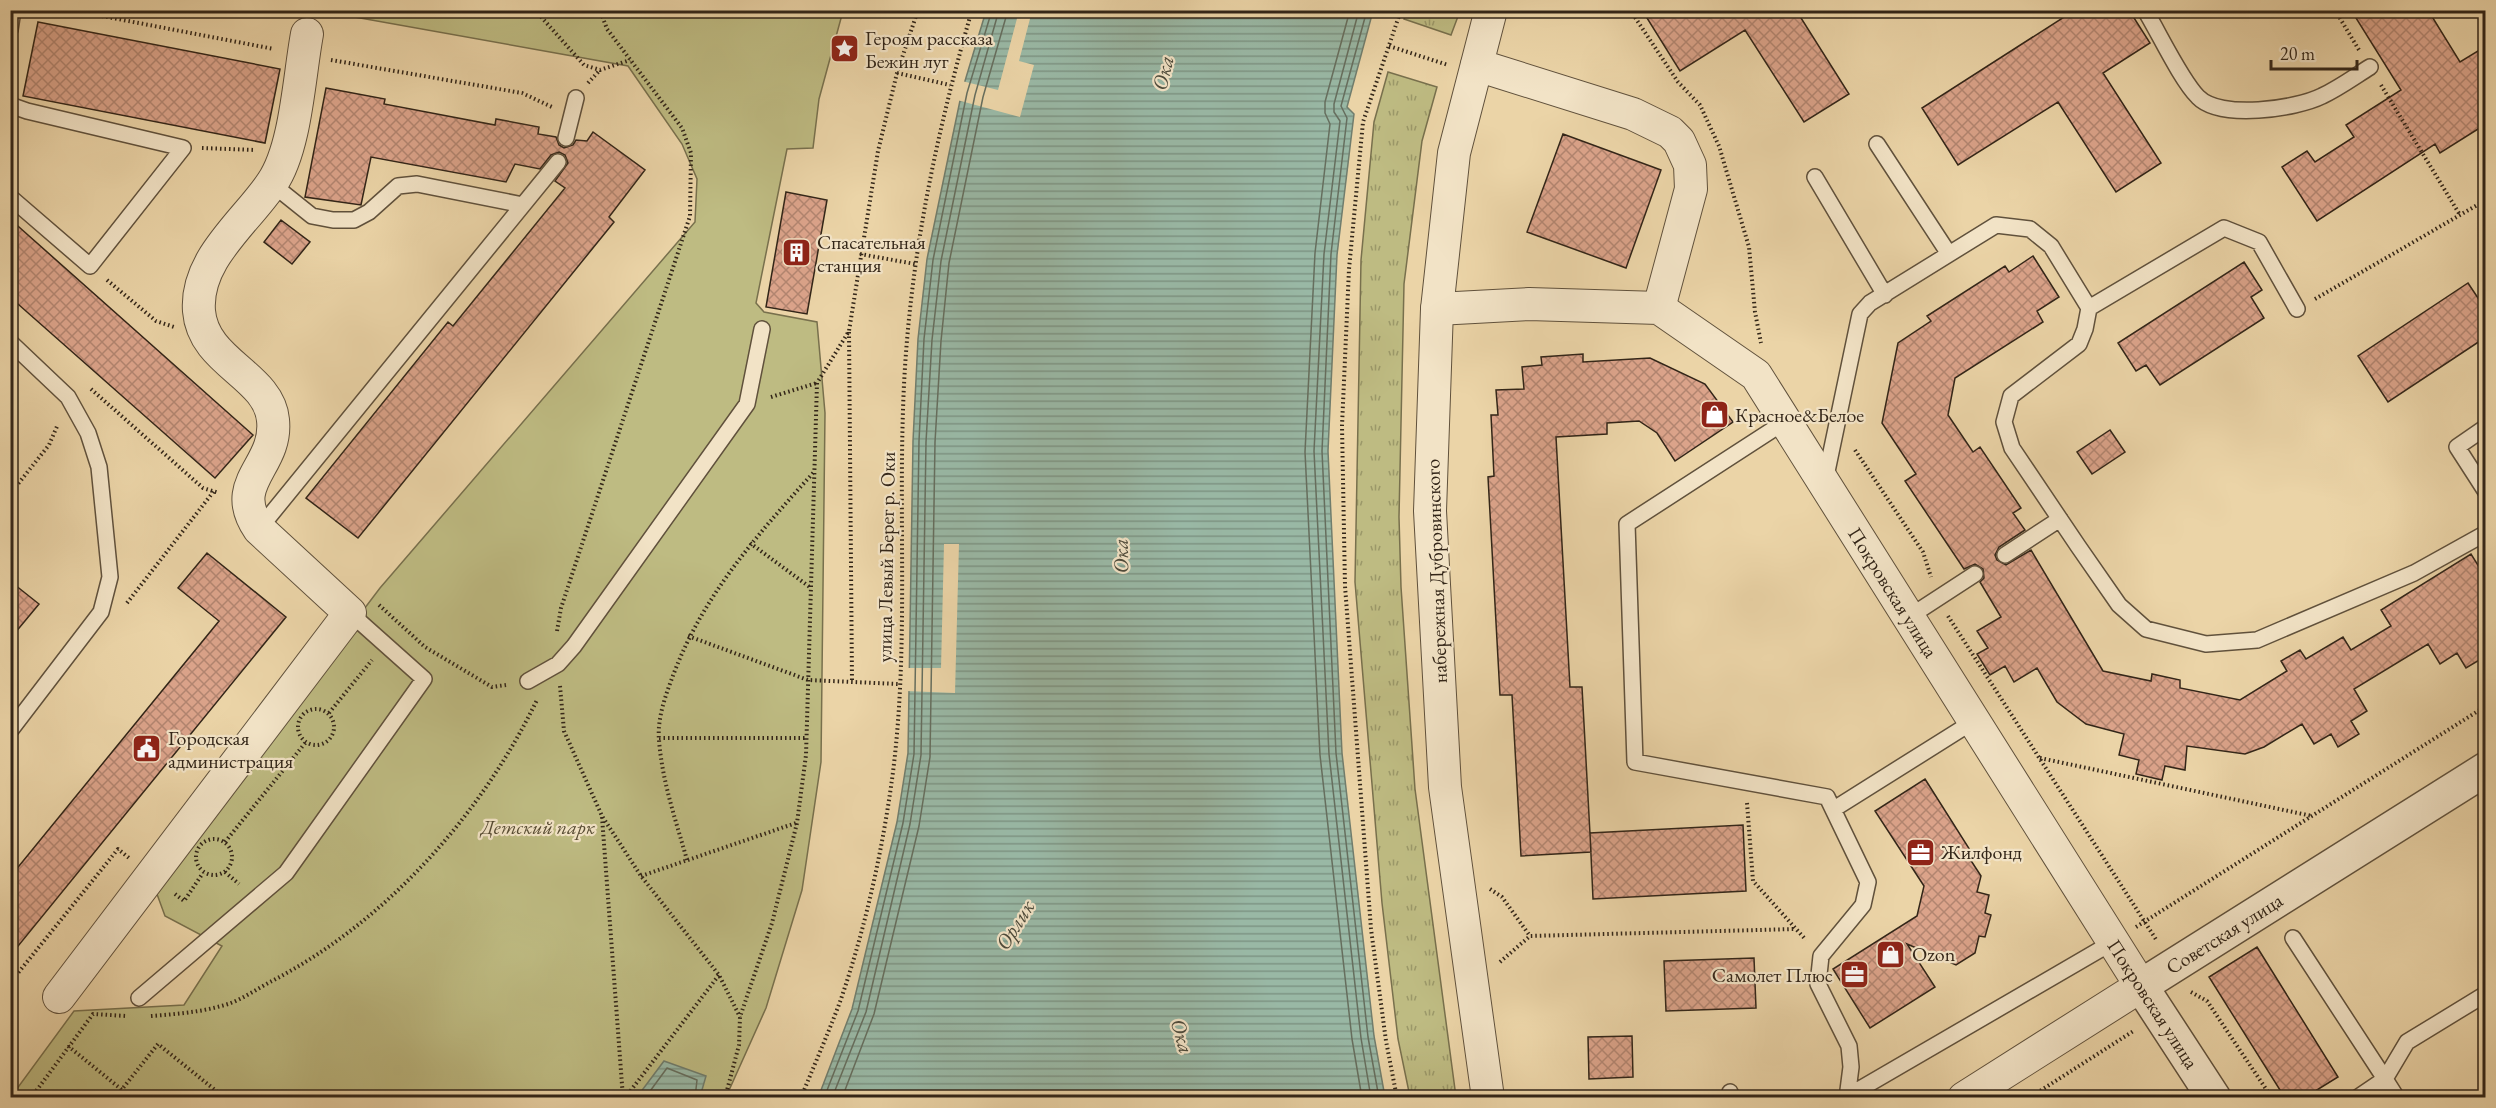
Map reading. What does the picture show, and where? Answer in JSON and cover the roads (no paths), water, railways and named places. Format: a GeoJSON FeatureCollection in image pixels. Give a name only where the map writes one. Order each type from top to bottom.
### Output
{"type":"FeatureCollection","features":[{"type":"Feature","properties":{"kind":"street","name":"набережная Дубровинского"},"geometry":{"type":"LineString","coordinates":[[1488,1098],[1445,787],[1430,511],[1437,309],[1454,153],[1467,67],[1491,10]]}},
{"type":"Feature","properties":{"kind":"street"},"geometry":{"type":"LineString","coordinates":[[59,997],[351,613],[259,529],[250,516],[247,500],[252,480],[265,460],[275,435],[272,408],[260,390],[215,350],[206,337],[199,312],[199,295],[203,279],[221,247],[272,184],[285,160],[307,34]]}},
{"type":"Feature","properties":{"kind":"street"},"geometry":{"type":"LineString","coordinates":[[1437,309],[1529,304],[1659,308],[1691,189],[1690,165],[1679,141],[1670,132],[1633,114],[1467,67]]}},
{"type":"Feature","properties":{"kind":"street","name":"Покровская улица"},"geometry":{"type":"LineString","coordinates":[[1659,308],[1756,375],[2113,942],[2214,1098]]}},
{"type":"Feature","properties":{"kind":"street","name":"Советская улица"},"geometry":{"type":"LineString","coordinates":[[1964,1098],[2486,769]]}},
{"type":"Feature","properties":{"kind":"lane"},"geometry":{"type":"LineString","coordinates":[[10,30],[13,10]]}},
{"type":"Feature","properties":{"kind":"lane"},"geometry":{"type":"LineString","coordinates":[[2145,10],[2199,99],[2223,108],[2255,109],[2295,105],[2322,96],[2370,67]]}},
{"type":"Feature","properties":{"kind":"lane"},"geometry":{"type":"LineString","coordinates":[[566,138],[576,98]]}},
{"type":"Feature","properties":{"kind":"lane"},"geometry":{"type":"LineString","coordinates":[[10,105],[183,148],[90,266],[10,197]]}},
{"type":"Feature","properties":{"kind":"lane"},"geometry":{"type":"LineString","coordinates":[[1877,144],[1949,255]]}},
{"type":"Feature","properties":{"kind":"lane"},"geometry":{"type":"LineString","coordinates":[[259,529],[558,162]]}},
{"type":"Feature","properties":{"kind":"lane"},"geometry":{"type":"LineString","coordinates":[[1815,177],[1885,295]]}},
{"type":"Feature","properties":{"kind":"lane"},"geometry":{"type":"LineString","coordinates":[[272,184],[312,216],[333,220],[354,220],[369,212],[398,186],[417,184],[523,205]]}},
{"type":"Feature","properties":{"kind":"lane"},"geometry":{"type":"LineString","coordinates":[[1825,484],[1855,325],[1860,314],[1885,295],[1996,225],[2030,229],[2051,246],[2089,308],[2085,330],[2079,344],[2011,396],[2004,422],[2012,448],[2119,605],[2146,629],[2206,644],[2257,640],[2414,573],[2486,533]]}},
{"type":"Feature","properties":{"kind":"lane"},"geometry":{"type":"LineString","coordinates":[[2089,308],[2224,228],[2259,242],[2297,309]]}},
{"type":"Feature","properties":{"kind":"lane"},"geometry":{"type":"LineString","coordinates":[[528,681],[558,664],[574,646],[747,404],[762,330]]}},
{"type":"Feature","properties":{"kind":"lane"},"geometry":{"type":"LineString","coordinates":[[10,342],[68,397],[88,433],[99,467],[110,577],[101,612],[10,731]]}},
{"type":"Feature","properties":{"kind":"lane"},"geometry":{"type":"LineString","coordinates":[[1786,421],[1627,524],[1635,762],[1827,797],[1868,882],[1863,905],[1821,956],[1818,984],[1849,1046],[1851,1067],[1847,1097]]}},
{"type":"Feature","properties":{"kind":"lane"},"geometry":{"type":"LineString","coordinates":[[2486,427],[2457,447],[2486,492]]}},
{"type":"Feature","properties":{"kind":"lane"},"geometry":{"type":"LineString","coordinates":[[2005,555],[2060,519]]}},
{"type":"Feature","properties":{"kind":"lane"},"geometry":{"type":"LineString","coordinates":[[1909,617],[1975,574]]}},
{"type":"Feature","properties":{"kind":"lane"},"geometry":{"type":"LineString","coordinates":[[139,998],[286,873],[424,679],[351,613]]}},
{"type":"Feature","properties":{"kind":"lane"},"geometry":{"type":"LineString","coordinates":[[1834,810],[1974,721]]}},
{"type":"Feature","properties":{"kind":"lane"},"geometry":{"type":"LineString","coordinates":[[2294,938],[2397,1098]]}},
{"type":"Feature","properties":{"kind":"lane"},"geometry":{"type":"LineString","coordinates":[[1847,1097],[2113,942]]}},
{"type":"Feature","properties":{"kind":"lane"},"geometry":{"type":"LineString","coordinates":[[2357,1098],[2385,1079],[2407,1042],[2484,995]]}},
{"type":"Feature","properties":{"kind":"water"},"geometry":{"type":"Polygon","coordinates":[[[986,11],[1373,11],[1347,107],[1354,114],[1337,255],[1328,451],[1342,753],[1374,1036],[1385,1097],[818,1098],[852,1009],[897,822],[908,753],[913,441],[918,339],[927,259],[962,91],[986,11]]]}},
{"type":"Feature","properties":{"kind":"water"},"geometry":{"type":"Polygon","coordinates":[[[664,1061],[706,1076],[700,1097],[637,1097],[664,1061]]]}},
{"type":"Feature","properties":{"kind":"place","name":"Героям рассказа Бежин луг"},"geometry":{"type":"Point","coordinates":[844,49]}},
{"type":"Feature","properties":{"kind":"place","name":"Спасательная станция"},"geometry":{"type":"Point","coordinates":[796,253]}},
{"type":"Feature","properties":{"kind":"place","name":"Красное&Белое"},"geometry":{"type":"Point","coordinates":[1714,415]}},
{"type":"Feature","properties":{"kind":"place","name":"Городская администрация"},"geometry":{"type":"Point","coordinates":[147,749]}},
{"type":"Feature","properties":{"kind":"place","name":"Жилфонд"},"geometry":{"type":"Point","coordinates":[1920,852]}},
{"type":"Feature","properties":{"kind":"place","name":"Ozon"},"geometry":{"type":"Point","coordinates":[1891,954]}},
{"type":"Feature","properties":{"kind":"place","name":"Самолет Плюс"},"geometry":{"type":"Point","coordinates":[1854,975]}},
{"type":"Feature","properties":{"kind":"water label","name":"Ока"},"geometry":{"type":"Point","coordinates":[1163,73]}},
{"type":"Feature","properties":{"kind":"water label","name":"Ока"},"geometry":{"type":"Point","coordinates":[1121,556]}},
{"type":"Feature","properties":{"kind":"water label","name":"Орлик"},"geometry":{"type":"Point","coordinates":[1015,925]}},
{"type":"Feature","properties":{"kind":"water label","name":"Ока"},"geometry":{"type":"Point","coordinates":[1182,1036]}},
{"type":"Feature","properties":{"kind":"park label","name":"Детский парк"},"geometry":{"type":"Point","coordinates":[538,827]}}]}
